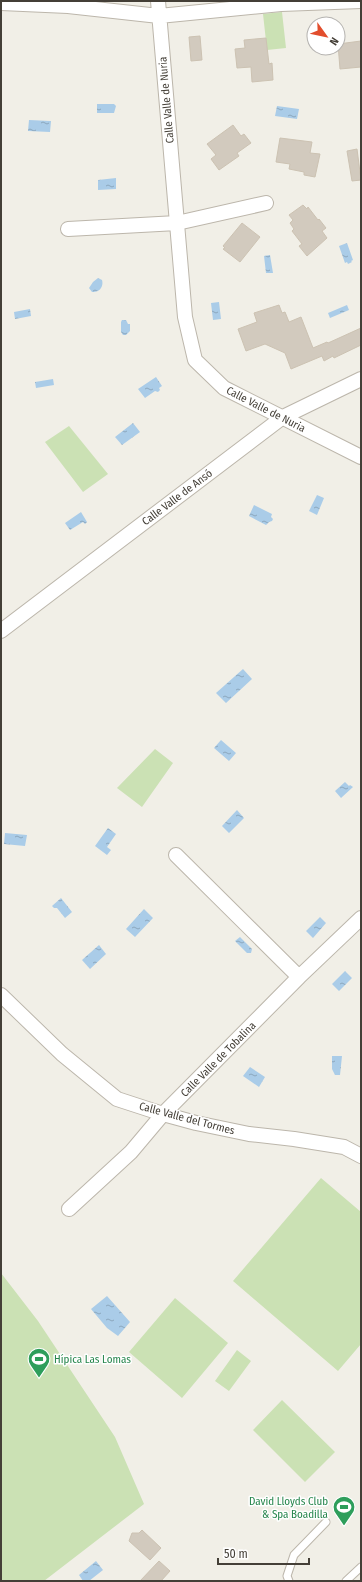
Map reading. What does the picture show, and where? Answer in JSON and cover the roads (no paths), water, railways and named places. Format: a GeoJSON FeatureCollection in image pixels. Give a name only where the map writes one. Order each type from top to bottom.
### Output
{"type":"FeatureCollection","features":[{"type":"Feature","properties":{"kind":"street","name":"Calle Valle de Nuria"},"geometry":{"type":"LineString","coordinates":[[158,1],[185,317],[195,360],[224,388],[361,456]]}},
{"type":"Feature","properties":{"kind":"street"},"geometry":{"type":"LineString","coordinates":[[1,3],[68,6],[159,16],[281,3],[361,1]]}},
{"type":"Feature","properties":{"kind":"street"},"geometry":{"type":"LineString","coordinates":[[68,229],[177,223],[266,203]]}},
{"type":"Feature","properties":{"kind":"street","name":"Calle Valle de Ansó"},"geometry":{"type":"LineString","coordinates":[[1,631],[283,417],[361,379]]}},
{"type":"Feature","properties":{"kind":"street"},"geometry":{"type":"LineString","coordinates":[[176,855],[299,977]]}},
{"type":"Feature","properties":{"kind":"street","name":"Calle Valle de Tobalina"},"geometry":{"type":"LineString","coordinates":[[69,1209],[131,1152],[163,1114],[299,977],[361,918]]}},
{"type":"Feature","properties":{"kind":"street","name":"Calle Valle del Tormes"},"geometry":{"type":"LineString","coordinates":[[1,995],[62,1054],[117,1099],[163,1114],[249,1134],[294,1138],[344,1147],[361,1156]]}},
{"type":"Feature","properties":{"kind":"lane"},"geometry":{"type":"LineString","coordinates":[[289,1581],[287,1576],[294,1555],[326,1522]]}},
{"type":"Feature","properties":{"kind":"lane"},"geometry":{"type":"LineString","coordinates":[[346,1581],[361,1568]]}},
{"type":"Feature","properties":{"kind":"water"},"geometry":{"type":"Polygon","coordinates":[[[97,104],[114,104],[116,106],[114,113],[97,113],[97,104]]]}},
{"type":"Feature","properties":{"kind":"water"},"geometry":{"type":"Polygon","coordinates":[[[277,106],[299,109],[297,119],[275,116],[277,106]]]}},
{"type":"Feature","properties":{"kind":"water"},"geometry":{"type":"Polygon","coordinates":[[[29,120],[51,121],[50,132],[28,131],[29,120]]]}},
{"type":"Feature","properties":{"kind":"water"},"geometry":{"type":"Polygon","coordinates":[[[116,178],[116,189],[98,190],[98,180],[116,178]]]}},
{"type":"Feature","properties":{"kind":"water"},"geometry":{"type":"Polygon","coordinates":[[[347,243],[353,260],[348,264],[347,262],[345,263],[339,246],[347,243]]]}},
{"type":"Feature","properties":{"kind":"water"},"geometry":{"type":"Polygon","coordinates":[[[270,255],[273,273],[266,273],[264,256],[270,255]]]}},
{"type":"Feature","properties":{"kind":"water"},"geometry":{"type":"Polygon","coordinates":[[[98,278],[102,280],[102,287],[97,292],[92,292],[89,288],[98,278]]]}},
{"type":"Feature","properties":{"kind":"water"},"geometry":{"type":"Polygon","coordinates":[[[219,302],[221,319],[213,320],[211,303],[219,302]]]}},
{"type":"Feature","properties":{"kind":"water"},"geometry":{"type":"Polygon","coordinates":[[[347,305],[349,310],[330,318],[328,313],[347,305]]]}},
{"type":"Feature","properties":{"kind":"water"},"geometry":{"type":"Polygon","coordinates":[[[30,309],[31,316],[15,319],[14,312],[30,309]]]}},
{"type":"Feature","properties":{"kind":"water"},"geometry":{"type":"Polygon","coordinates":[[[122,320],[126,320],[128,324],[130,324],[130,331],[126,335],[123,335],[121,332],[122,320]]]}},
{"type":"Feature","properties":{"kind":"water"},"geometry":{"type":"Polygon","coordinates":[[[156,377],[162,386],[159,388],[160,390],[158,392],[155,391],[145,398],[138,389],[156,377]]]}},
{"type":"Feature","properties":{"kind":"water"},"geometry":{"type":"Polygon","coordinates":[[[53,379],[54,385],[36,388],[35,382],[53,379]]]}},
{"type":"Feature","properties":{"kind":"water"},"geometry":{"type":"Polygon","coordinates":[[[133,423],[140,432],[122,445],[115,437],[133,423]]]}},
{"type":"Feature","properties":{"kind":"water"},"geometry":{"type":"Polygon","coordinates":[[[317,495],[324,498],[317,515],[309,511],[317,495]]]}},
{"type":"Feature","properties":{"kind":"water"},"geometry":{"type":"Polygon","coordinates":[[[254,505],[272,514],[272,521],[266,525],[249,516],[254,505]]]}},
{"type":"Feature","properties":{"kind":"water"},"geometry":{"type":"Polygon","coordinates":[[[81,512],[87,522],[85,524],[83,522],[70,530],[65,523],[81,512]]]}},
{"type":"Feature","properties":{"kind":"water"},"geometry":{"type":"Polygon","coordinates":[[[243,669],[252,679],[226,703],[216,693],[243,669]]]}},
{"type":"Feature","properties":{"kind":"water"},"geometry":{"type":"Polygon","coordinates":[[[221,740],[236,753],[229,761],[214,748],[221,740]]]}},
{"type":"Feature","properties":{"kind":"water"},"geometry":{"type":"Polygon","coordinates":[[[345,782],[349,786],[350,785],[353,787],[341,798],[335,791],[345,782]]]}},
{"type":"Feature","properties":{"kind":"water"},"geometry":{"type":"Polygon","coordinates":[[[237,810],[244,818],[229,833],[222,826],[237,810]]]}},
{"type":"Feature","properties":{"kind":"water"},"geometry":{"type":"Polygon","coordinates":[[[108,828],[116,834],[107,847],[111,850],[107,855],[95,846],[108,828]]]}},
{"type":"Feature","properties":{"kind":"water"},"geometry":{"type":"Polygon","coordinates":[[[5,833],[27,835],[25,846],[4,844],[5,833]]]}},
{"type":"Feature","properties":{"kind":"water"},"geometry":{"type":"Polygon","coordinates":[[[61,898],[72,912],[65,918],[57,908],[52,906],[61,898]]]}},
{"type":"Feature","properties":{"kind":"water"},"geometry":{"type":"Polygon","coordinates":[[[144,909],[153,918],[135,937],[126,929],[144,909]]]}},
{"type":"Feature","properties":{"kind":"water"},"geometry":{"type":"Polygon","coordinates":[[[320,917],[326,923],[313,938],[306,931],[320,917]]]}},
{"type":"Feature","properties":{"kind":"water"},"geometry":{"type":"Polygon","coordinates":[[[240,937],[252,949],[251,953],[247,953],[235,941],[240,937]]]}},
{"type":"Feature","properties":{"kind":"water"},"geometry":{"type":"Polygon","coordinates":[[[99,945],[106,954],[90,969],[82,960],[99,945]]]}},
{"type":"Feature","properties":{"kind":"water"},"geometry":{"type":"Polygon","coordinates":[[[345,971],[352,978],[339,991],[332,984],[345,971]]]}},
{"type":"Feature","properties":{"kind":"water"},"geometry":{"type":"Polygon","coordinates":[[[332,1056],[342,1056],[340,1075],[335,1075],[332,1069],[332,1056]]]}},
{"type":"Feature","properties":{"kind":"water"},"geometry":{"type":"Polygon","coordinates":[[[250,1067],[265,1077],[259,1087],[243,1076],[250,1067]]]}},
{"type":"Feature","properties":{"kind":"water"},"geometry":{"type":"Polygon","coordinates":[[[107,1296],[130,1322],[118,1336],[107,1328],[91,1309],[107,1296]]]}},
{"type":"Feature","properties":{"kind":"water"},"geometry":{"type":"Polygon","coordinates":[[[96,1561],[103,1570],[89,1581],[83,1581],[79,1575],[96,1561]]]}},
{"type":"Feature","properties":{"kind":"place","name":"Hípica Las Lomas"},"geometry":{"type":"Point","coordinates":[39,1378]}},
{"type":"Feature","properties":{"kind":"place","name":"David Lloyds Club & Spa Boadilla"},"geometry":{"type":"Point","coordinates":[344,1526]}}]}
